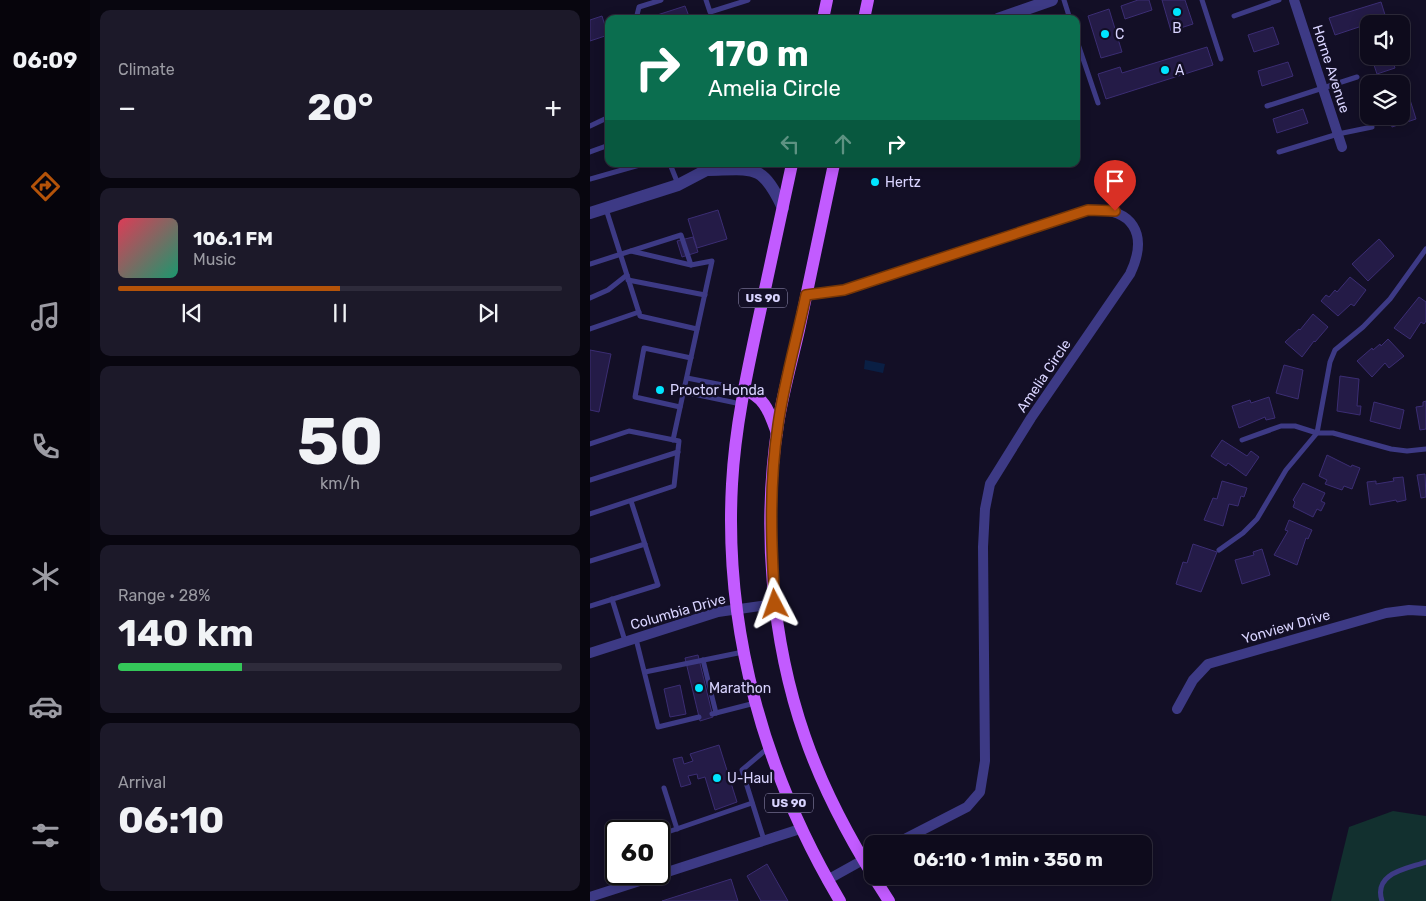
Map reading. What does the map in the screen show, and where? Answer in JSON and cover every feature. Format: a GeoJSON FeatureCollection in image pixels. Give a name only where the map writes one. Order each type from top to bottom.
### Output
{"type":"FeatureCollection","features":[{"type":"Feature","properties":{"kind":"main road"},"geometry":{"type":"LineString","coordinates":[[824,15],[827,0]]}},
{"type":"Feature","properties":{"kind":"main road"},"geometry":{"type":"LineString","coordinates":[[866,15],[868,0]]}},
{"type":"Feature","properties":{"kind":"main road","name":"US 90"},"geometry":{"type":"LineString","coordinates":[[791,167],[743,389],[732,484],[733,561],[743,652],[755,703],[769,748],[800,829],[840,901]]}},
{"type":"Feature","properties":{"kind":"main road","name":"US 90"},"geometry":{"type":"LineString","coordinates":[[833,167],[777,433],[772,489],[772,554],[775,604],[788,676],[804,737],[834,807],[864,853]]}},
{"type":"Feature","properties":{"kind":"main road"},"geometry":{"type":"LineString","coordinates":[[743,389],[755,393],[764,403],[777,433]]}},
{"type":"Feature","properties":{"kind":"main road","name":"US 90"},"geometry":{"type":"LineString","coordinates":[[881,885],[889,901]]}},
{"type":"Feature","properties":{"kind":"street"},"geometry":{"type":"LineString","coordinates":[[1009,15],[1052,0]]}},
{"type":"Feature","properties":{"kind":"street","name":"Horne Avenue"},"geometry":{"type":"LineString","coordinates":[[1296,1],[1342,147]]}},
{"type":"Feature","properties":{"kind":"street"},"geometry":{"type":"LineString","coordinates":[[590,213],[678,185],[709,167]]}},
{"type":"Feature","properties":{"kind":"street"},"geometry":{"type":"LineString","coordinates":[[721,167],[763,174],[774,190],[782,208]]}},
{"type":"Feature","properties":{"kind":"street","name":"Amelia Circle"},"geometry":{"type":"LineString","coordinates":[[806,295],[823,294],[852,287],[1088,210],[1115,211],[1133,225],[1138,236],[1139,247],[1136,261],[1130,274],[1031,418],[990,484],[985,509],[985,761],[980,792],[967,807],[913,835]]}},
{"type":"Feature","properties":{"kind":"street","name":"Columbia Drive"},"geometry":{"type":"LineString","coordinates":[[590,653],[718,612],[775,604]]}},
{"type":"Feature","properties":{"kind":"street","name":"Yonview Drive"},"geometry":{"type":"LineString","coordinates":[[1177,709],[1193,680],[1208,664],[1386,614],[1409,610],[1426,611]]}},
{"type":"Feature","properties":{"kind":"street"},"geometry":{"type":"LineString","coordinates":[[670,869],[800,829]]}},
{"type":"Feature","properties":{"kind":"street"},"geometry":{"type":"LineString","coordinates":[[827,880],[864,860]]}},
{"type":"Feature","properties":{"kind":"street"},"geometry":{"type":"LineString","coordinates":[[590,897],[621,885]]}},
{"type":"Feature","properties":{"kind":"lane"},"geometry":{"type":"LineString","coordinates":[[637,15],[639,7],[661,0]]}},
{"type":"Feature","properties":{"kind":"lane"},"geometry":{"type":"LineString","coordinates":[[706,0],[710,12],[748,0]]}},
{"type":"Feature","properties":{"kind":"lane"},"geometry":{"type":"LineString","coordinates":[[1064,0],[1069,15]]}},
{"type":"Feature","properties":{"kind":"lane"},"geometry":{"type":"LineString","coordinates":[[1202,0],[1221,59]]}},
{"type":"Feature","properties":{"kind":"lane"},"geometry":{"type":"LineString","coordinates":[[1234,16],[1280,0]]}},
{"type":"Feature","properties":{"kind":"lane"},"geometry":{"type":"LineString","coordinates":[[1080,50],[1098,103]]}},
{"type":"Feature","properties":{"kind":"lane"},"geometry":{"type":"LineString","coordinates":[[1267,106],[1357,77]]}},
{"type":"Feature","properties":{"kind":"lane"},"geometry":{"type":"LineString","coordinates":[[590,126],[605,119]]}},
{"type":"Feature","properties":{"kind":"lane"},"geometry":{"type":"LineString","coordinates":[[1278,152],[1338,134],[1372,127],[1371,125]]}},
{"type":"Feature","properties":{"kind":"lane"},"geometry":{"type":"LineString","coordinates":[[590,152],[605,147]]}},
{"type":"Feature","properties":{"kind":"lane"},"geometry":{"type":"LineString","coordinates":[[590,179],[632,167]]}},
{"type":"Feature","properties":{"kind":"lane"},"geometry":{"type":"LineString","coordinates":[[671,167],[678,185]]}},
{"type":"Feature","properties":{"kind":"lane"},"geometry":{"type":"LineString","coordinates":[[606,209],[640,316],[697,329]]}},
{"type":"Feature","properties":{"kind":"lane"},"geometry":{"type":"LineString","coordinates":[[590,264],[681,235],[691,265]]}},
{"type":"Feature","properties":{"kind":"lane"},"geometry":{"type":"LineString","coordinates":[[1219,550],[1243,533],[1257,519],[1286,470],[1317,433],[1330,362],[1335,350],[1362,327],[1390,298],[1426,248]]}},
{"type":"Feature","properties":{"kind":"lane"},"geometry":{"type":"LineString","coordinates":[[632,251],[691,265],[712,261],[674,440]]}},
{"type":"Feature","properties":{"kind":"lane"},"geometry":{"type":"LineString","coordinates":[[590,298],[608,290],[627,278],[705,295]]}},
{"type":"Feature","properties":{"kind":"lane"},"geometry":{"type":"LineString","coordinates":[[590,329],[639,312]]}},
{"type":"Feature","properties":{"kind":"lane"},"geometry":{"type":"LineString","coordinates":[[680,407],[635,398],[644,348],[691,358]]}},
{"type":"Feature","properties":{"kind":"lane"},"geometry":{"type":"LineString","coordinates":[[687,378],[743,389]]}},
{"type":"Feature","properties":{"kind":"lane"},"geometry":{"type":"LineString","coordinates":[[684,392],[741,404]]}},
{"type":"Feature","properties":{"kind":"lane"},"geometry":{"type":"LineString","coordinates":[[1242,440],[1282,426],[1295,426],[1317,433],[1333,433],[1391,449],[1407,451],[1426,449]]}},
{"type":"Feature","properties":{"kind":"lane"},"geometry":{"type":"LineString","coordinates":[[590,444],[629,431],[679,441],[674,486],[590,514]]}},
{"type":"Feature","properties":{"kind":"lane"},"geometry":{"type":"LineString","coordinates":[[590,480],[678,452]]}},
{"type":"Feature","properties":{"kind":"lane"},"geometry":{"type":"LineString","coordinates":[[590,606],[658,585],[631,501]]}},
{"type":"Feature","properties":{"kind":"lane"},"geometry":{"type":"LineString","coordinates":[[590,561],[645,544]]}},
{"type":"Feature","properties":{"kind":"lane"},"geometry":{"type":"LineString","coordinates":[[612,599],[625,642]]}},
{"type":"Feature","properties":{"kind":"lane"},"geometry":{"type":"LineString","coordinates":[[636,638],[658,727],[699,717]]}},
{"type":"Feature","properties":{"kind":"lane"},"geometry":{"type":"LineString","coordinates":[[645,672],[743,652]]}},
{"type":"Feature","properties":{"kind":"lane"},"geometry":{"type":"LineString","coordinates":[[703,660],[714,713],[755,703]]}},
{"type":"Feature","properties":{"kind":"lane"},"geometry":{"type":"LineString","coordinates":[[764,840],[742,770],[769,748]]}},
{"type":"Feature","properties":{"kind":"lane"},"geometry":{"type":"LineString","coordinates":[[664,788],[677,829]]}},
{"type":"Feature","properties":{"kind":"lane"},"geometry":{"type":"LineString","coordinates":[[670,831],[752,803]]}},
{"type":"Feature","properties":{"kind":"lane"},"geometry":{"type":"LineString","coordinates":[[1382,901],[1381,884],[1386,878],[1394,873],[1426,862]]}},
{"type":"Feature","properties":{"kind":"green space"},"geometry":{"type":"Polygon","coordinates":[[[1393,811],[1426,816],[1426,901],[1331,901],[1349,827],[1393,811]]]}},
{"type":"Feature","properties":{"kind":"water"},"geometry":{"type":"Polygon","coordinates":[[[865,360],[885,364],[883,373],[864,369],[865,360]]]}},
{"type":"Feature","properties":{"kind":"building"},"geometry":{"type":"Polygon","coordinates":[[[1138,0],[1149,0],[1152,10],[1125,19],[1121,6],[1138,0]]]}},
{"type":"Feature","properties":{"kind":"building","name":"B"},"geometry":{"type":"Polygon","coordinates":[[[1162,0],[1185,0],[1193,24],[1171,31],[1162,0]]]}},
{"type":"Feature","properties":{"kind":"building"},"geometry":{"type":"Polygon","coordinates":[[[1381,2],[1385,15],[1360,15],[1360,27],[1335,35],[1329,18],[1381,2]]]}},
{"type":"Feature","properties":{"kind":"building"},"geometry":{"type":"Polygon","coordinates":[[[685,6],[688,15],[657,15],[685,6]]]}},
{"type":"Feature","properties":{"kind":"building","name":"C"},"geometry":{"type":"Polygon","coordinates":[[[1109,9],[1122,52],[1101,58],[1088,16],[1109,9]]]}},
{"type":"Feature","properties":{"kind":"building"},"geometry":{"type":"Polygon","coordinates":[[[602,16],[605,26],[605,36],[590,41],[590,20],[602,16]]]}},
{"type":"Feature","properties":{"kind":"building"},"geometry":{"type":"Polygon","coordinates":[[[1273,27],[1279,44],[1254,52],[1248,35],[1273,27]]]}},
{"type":"Feature","properties":{"kind":"building","name":"A"},"geometry":{"type":"Polygon","coordinates":[[[1207,47],[1213,65],[1106,99],[1098,74],[1120,67],[1122,73],[1207,47]]]}},
{"type":"Feature","properties":{"kind":"building"},"geometry":{"type":"Polygon","coordinates":[[[1288,62],[1293,76],[1262,86],[1258,71],[1288,62]]]}},
{"type":"Feature","properties":{"kind":"building"},"geometry":{"type":"Polygon","coordinates":[[[1374,65],[1394,65],[1395,68],[1377,74],[1374,65]]]}},
{"type":"Feature","properties":{"kind":"building"},"geometry":{"type":"Polygon","coordinates":[[[1410,100],[1416,119],[1410,121],[1410,100]]]}},
{"type":"Feature","properties":{"kind":"building"},"geometry":{"type":"Polygon","coordinates":[[[1303,109],[1308,123],[1277,133],[1273,119],[1303,109]]]}},
{"type":"Feature","properties":{"kind":"building"},"geometry":{"type":"Polygon","coordinates":[[[718,210],[727,239],[697,248],[688,219],[718,210]]]}},
{"type":"Feature","properties":{"kind":"building"},"geometry":{"type":"Polygon","coordinates":[[[693,237],[698,252],[682,257],[677,241],[693,237]]]}},
{"type":"Feature","properties":{"kind":"building"},"geometry":{"type":"Polygon","coordinates":[[[1379,239],[1394,256],[1368,281],[1352,264],[1379,239]]]}},
{"type":"Feature","properties":{"kind":"building"},"geometry":{"type":"Polygon","coordinates":[[[1350,277],[1366,290],[1354,306],[1351,304],[1338,316],[1321,301],[1326,295],[1329,297],[1335,290],[1337,292],[1350,277]]]}},
{"type":"Feature","properties":{"kind":"building"},"geometry":{"type":"Polygon","coordinates":[[[1419,297],[1426,302],[1426,321],[1424,324],[1421,322],[1410,339],[1394,328],[1419,297]]]}},
{"type":"Feature","properties":{"kind":"building"},"geometry":{"type":"Polygon","coordinates":[[[1313,314],[1328,327],[1302,357],[1285,342],[1300,330],[1313,314]]]}},
{"type":"Feature","properties":{"kind":"building"},"geometry":{"type":"Polygon","coordinates":[[[1388,339],[1404,356],[1389,368],[1385,363],[1372,377],[1357,361],[1372,348],[1373,350],[1380,344],[1381,346],[1388,339]]]}},
{"type":"Feature","properties":{"kind":"building"},"geometry":{"type":"Polygon","coordinates":[[[590,350],[611,354],[599,412],[590,410],[590,350]]]}},
{"type":"Feature","properties":{"kind":"building"},"geometry":{"type":"Polygon","coordinates":[[[1284,365],[1303,370],[1298,399],[1276,393],[1284,365]]]}},
{"type":"Feature","properties":{"kind":"building"},"geometry":{"type":"Polygon","coordinates":[[[1340,376],[1359,379],[1357,406],[1361,406],[1360,415],[1337,411],[1340,376]]]}},
{"type":"Feature","properties":{"kind":"building"},"geometry":{"type":"Polygon","coordinates":[[[1269,397],[1275,418],[1266,420],[1265,417],[1239,428],[1232,406],[1250,400],[1251,403],[1269,397]]]}},
{"type":"Feature","properties":{"kind":"building"},"geometry":{"type":"Polygon","coordinates":[[[1426,401],[1426,429],[1420,430],[1416,407],[1423,406],[1423,402],[1426,401]]]}},
{"type":"Feature","properties":{"kind":"building"},"geometry":{"type":"Polygon","coordinates":[[[1374,402],[1404,410],[1400,429],[1370,421],[1374,402]]]}},
{"type":"Feature","properties":{"kind":"building"},"geometry":{"type":"Polygon","coordinates":[[[1222,440],[1247,456],[1251,451],[1259,457],[1246,476],[1228,463],[1226,466],[1211,456],[1222,440]]]}},
{"type":"Feature","properties":{"kind":"building"},"geometry":{"type":"Polygon","coordinates":[[[1327,455],[1351,467],[1352,465],[1360,468],[1352,489],[1344,486],[1342,490],[1325,484],[1327,480],[1319,476],[1327,455]]]}},
{"type":"Feature","properties":{"kind":"building"},"geometry":{"type":"Polygon","coordinates":[[[1425,474],[1426,497],[1421,498],[1417,475],[1425,474]]]}},
{"type":"Feature","properties":{"kind":"building"},"geometry":{"type":"Polygon","coordinates":[[[1403,477],[1406,500],[1370,505],[1367,482],[1376,481],[1376,484],[1394,481],[1393,478],[1403,477]]]}},
{"type":"Feature","properties":{"kind":"building"},"geometry":{"type":"Polygon","coordinates":[[[1222,481],[1247,488],[1244,497],[1241,496],[1238,506],[1229,504],[1223,526],[1204,520],[1213,498],[1217,499],[1222,481]]]}},
{"type":"Feature","properties":{"kind":"building"},"geometry":{"type":"Polygon","coordinates":[[[1303,483],[1325,493],[1321,501],[1325,503],[1321,511],[1317,509],[1313,517],[1293,507],[1295,502],[1293,500],[1303,483]]]}},
{"type":"Feature","properties":{"kind":"building"},"geometry":{"type":"Polygon","coordinates":[[[1289,520],[1312,530],[1308,539],[1306,538],[1297,565],[1274,555],[1288,531],[1285,530],[1289,520]]]}},
{"type":"Feature","properties":{"kind":"building"},"geometry":{"type":"Polygon","coordinates":[[[1193,544],[1217,552],[1201,592],[1176,584],[1183,562],[1187,563],[1193,544]]]}},
{"type":"Feature","properties":{"kind":"building"},"geometry":{"type":"Polygon","coordinates":[[[1262,549],[1270,575],[1242,584],[1235,560],[1254,555],[1253,552],[1262,549]]]}},
{"type":"Feature","properties":{"kind":"building","name":"Marathon"},"geometry":{"type":"Polygon","coordinates":[[[698,655],[713,717],[700,721],[685,658],[698,655]]]}},
{"type":"Feature","properties":{"kind":"building"},"geometry":{"type":"Polygon","coordinates":[[[680,685],[686,714],[670,717],[664,689],[680,685]]]}},
{"type":"Feature","properties":{"kind":"building","name":"U-Haul"},"geometry":{"type":"Polygon","coordinates":[[[719,745],[737,802],[715,810],[705,777],[698,779],[697,774],[688,776],[691,784],[681,787],[673,759],[682,757],[684,764],[693,761],[690,754],[719,745]]]}},
{"type":"Feature","properties":{"kind":"building"},"geometry":{"type":"Polygon","coordinates":[[[767,864],[788,901],[761,901],[747,876],[767,864]]]}},
{"type":"Feature","properties":{"kind":"building"},"geometry":{"type":"Polygon","coordinates":[[[731,879],[738,901],[662,901],[731,879]]]}},
{"type":"Feature","properties":{"kind":"place","name":"B"},"geometry":{"type":"Point","coordinates":[1177,12]}},
{"type":"Feature","properties":{"kind":"place","name":"C"},"geometry":{"type":"Point","coordinates":[1105,34]}},
{"type":"Feature","properties":{"kind":"place","name":"A"},"geometry":{"type":"Point","coordinates":[1165,70]}},
{"type":"Feature","properties":{"kind":"place","name":"Hertz"},"geometry":{"type":"Point","coordinates":[875,182]}},
{"type":"Feature","properties":{"kind":"place","name":"Proctor Honda"},"geometry":{"type":"Point","coordinates":[660,390]}},
{"type":"Feature","properties":{"kind":"place","name":"Marathon"},"geometry":{"type":"Point","coordinates":[699,688]}},
{"type":"Feature","properties":{"kind":"place","name":"U-Haul"},"geometry":{"type":"Point","coordinates":[717,778]}},
{"type":"Feature","properties":{"kind":"route"},"geometry":{"type":"LineString","coordinates":[[775,604],[772,554],[773,470],[778,424],[806,295],[844,290],[884,278],[1069,215],[1103,208],[1115,211]]}}]}
